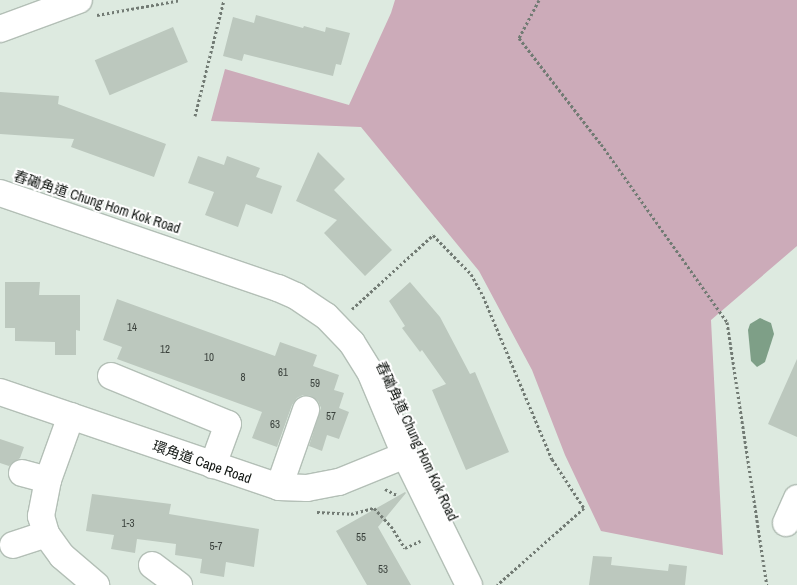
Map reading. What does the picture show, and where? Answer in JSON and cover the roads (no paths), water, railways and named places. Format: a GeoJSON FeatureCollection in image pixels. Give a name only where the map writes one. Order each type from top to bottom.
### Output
{"type":"FeatureCollection","features":[{"type":"Feature","properties":{"kind":"street"},"geometry":{"type":"LineString","coordinates":[[0,29],[79,0]]}},
{"type":"Feature","properties":{"kind":"street","name":"舂磡角道 Chung Hom Kok Road"},"geometry":{"type":"LineString","coordinates":[[0,193],[258,280],[296,296],[312,306],[339,329],[362,358],[380,392],[405,455],[469,585]]}},
{"type":"Feature","properties":{"kind":"street"},"geometry":{"type":"LineString","coordinates":[[111,376],[228,424],[213,465]]}},
{"type":"Feature","properties":{"kind":"street","name":"環角道 Cape Road"},"geometry":{"type":"LineString","coordinates":[[0,392],[279,487],[307,488],[339,482],[405,455]]}},
{"type":"Feature","properties":{"kind":"street"},"geometry":{"type":"LineString","coordinates":[[279,487],[306,410]]}},
{"type":"Feature","properties":{"kind":"street"},"geometry":{"type":"LineString","coordinates":[[71,416],[48,480],[41,516],[46,534],[62,556],[96,585]]}},
{"type":"Feature","properties":{"kind":"street"},"geometry":{"type":"LineString","coordinates":[[22,473],[48,480]]}},
{"type":"Feature","properties":{"kind":"street"},"geometry":{"type":"LineString","coordinates":[[786,524],[797,498]]}},
{"type":"Feature","properties":{"kind":"street"},"geometry":{"type":"LineString","coordinates":[[13,544],[46,534]]}},
{"type":"Feature","properties":{"kind":"street"},"geometry":{"type":"LineString","coordinates":[[152,565],[179,585]]}}]}
